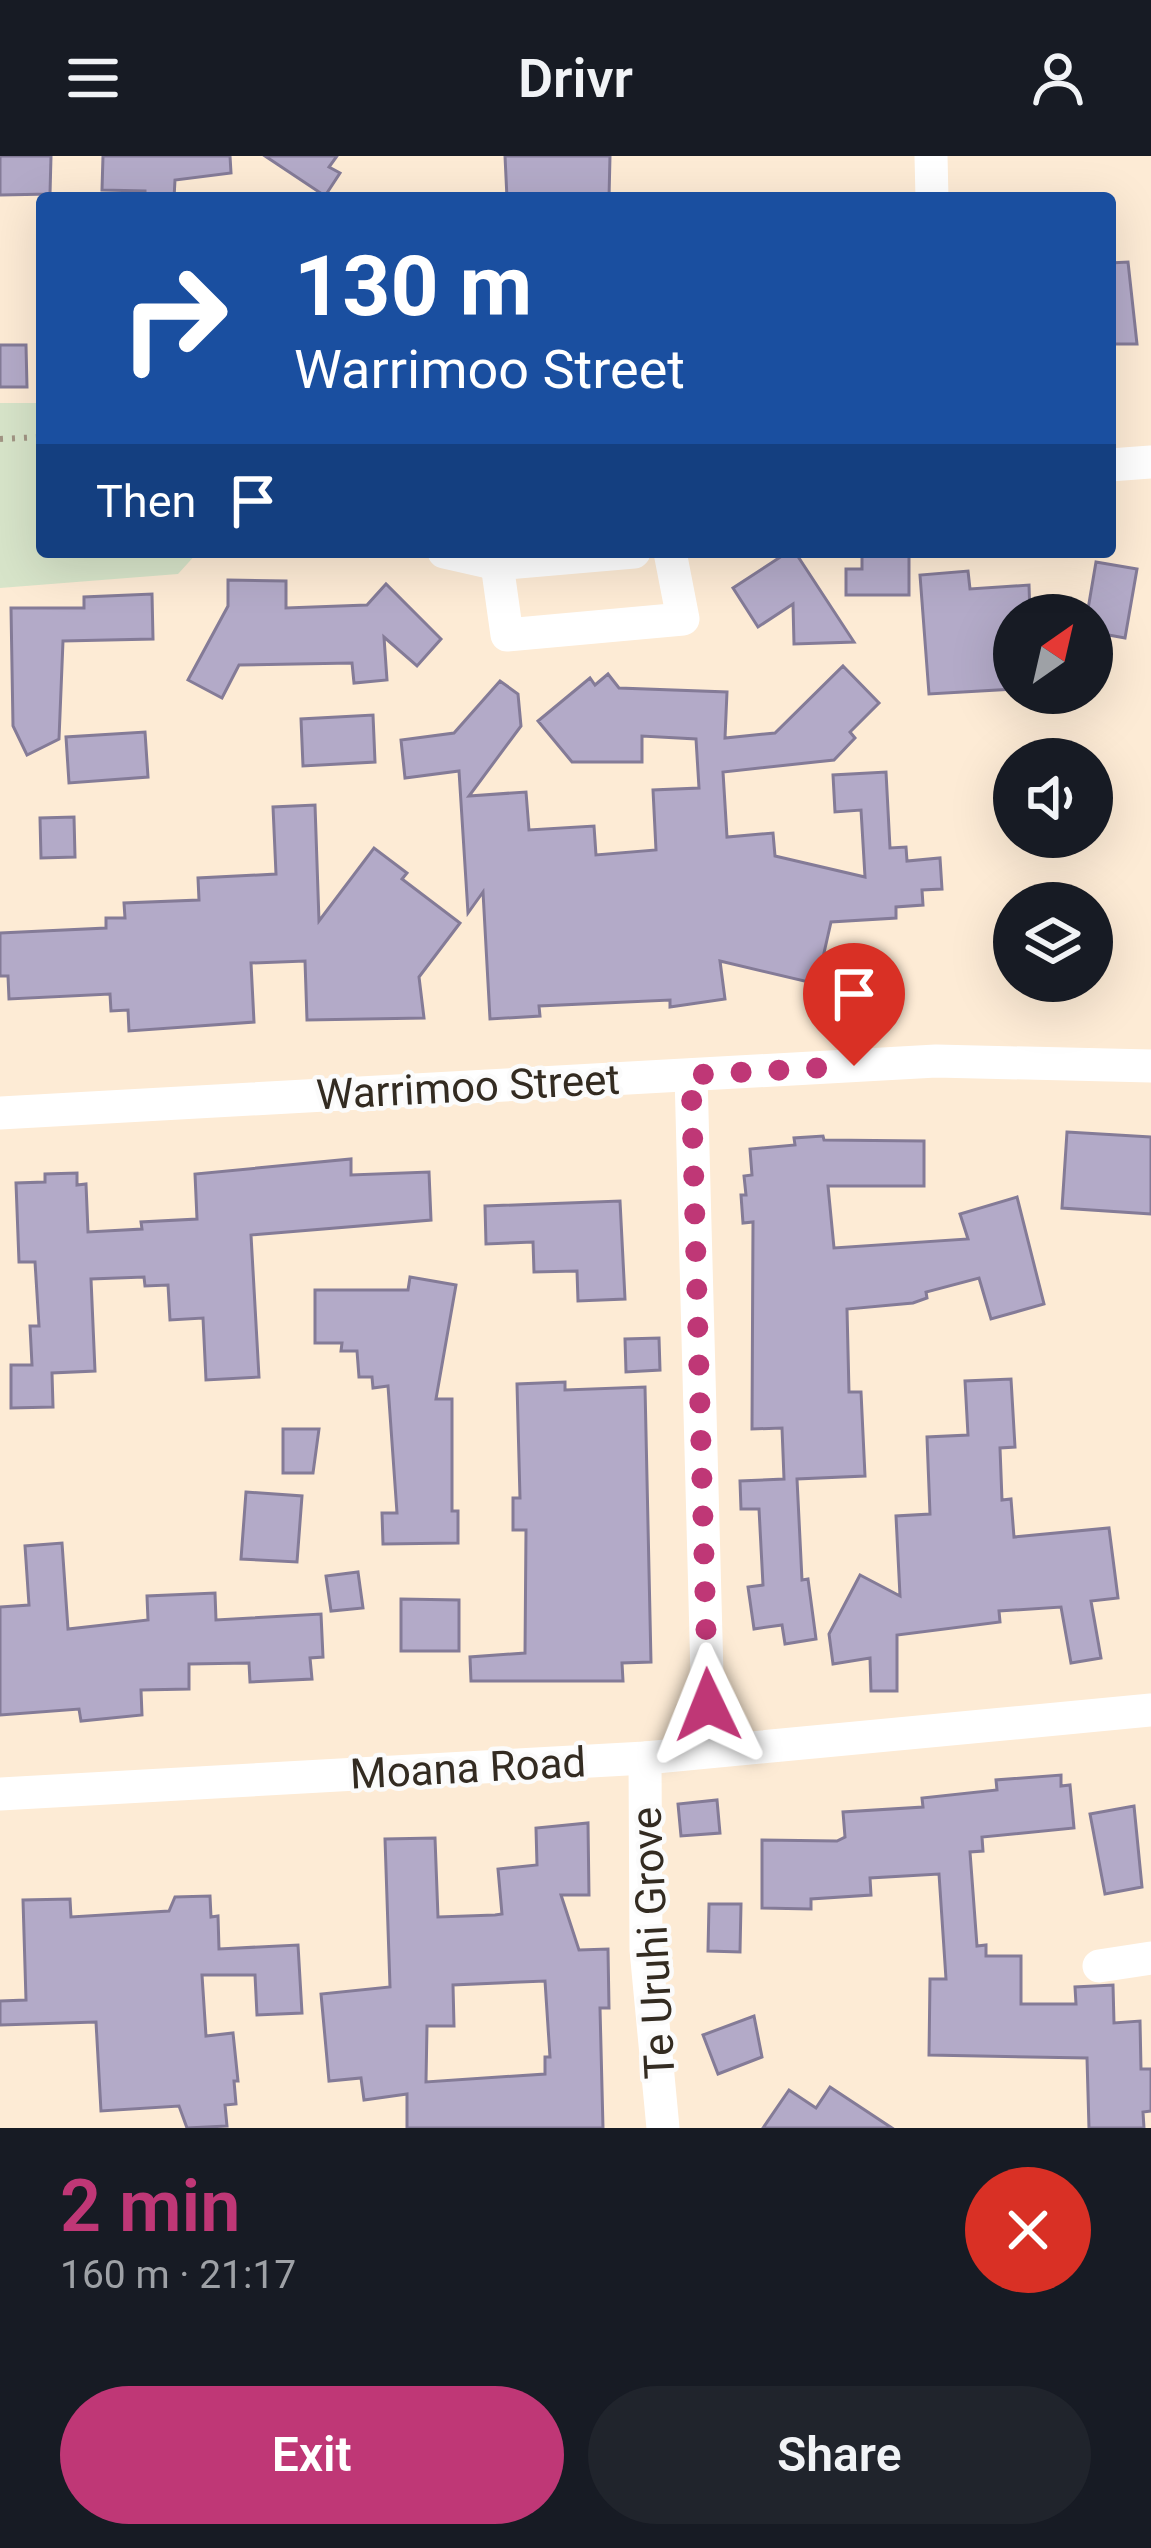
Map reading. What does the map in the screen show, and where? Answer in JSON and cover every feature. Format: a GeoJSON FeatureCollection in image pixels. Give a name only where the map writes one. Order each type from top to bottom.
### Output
{"type":"FeatureCollection","features":[{"type":"Feature","properties":{"kind":"street"},"geometry":{"type":"LineString","coordinates":[[931,156],[932,192]]}},
{"type":"Feature","properties":{"kind":"street"},"geometry":{"type":"LineString","coordinates":[[1116,465],[1151,463]]}},
{"type":"Feature","properties":{"kind":"street"},"geometry":{"type":"LineString","coordinates":[[470,558],[497,564],[566,558]]}},
{"type":"Feature","properties":{"kind":"street"},"geometry":{"type":"LineString","coordinates":[[497,564],[507,635],[682,620],[671,558]]}},
{"type":"Feature","properties":{"kind":"street","name":"Warrimoo Street"},"geometry":{"type":"LineString","coordinates":[[0,1113],[936,1061],[1151,1066]]}},
{"type":"Feature","properties":{"kind":"street"},"geometry":{"type":"LineString","coordinates":[[691,1075],[709,1750]]}},
{"type":"Feature","properties":{"kind":"street","name":"Moana Road"},"geometry":{"type":"LineString","coordinates":[[0,1794],[645,1759],[1151,1710]]}},
{"type":"Feature","properties":{"kind":"street","name":"Te Uruhi Grove"},"geometry":{"type":"LineString","coordinates":[[645,1759],[646,1950],[663,2128]]}},
{"type":"Feature","properties":{"kind":"street"},"geometry":{"type":"LineString","coordinates":[[1099,1966],[1151,1958]]}},
{"type":"Feature","properties":{"kind":"path"},"geometry":{"type":"LineString","coordinates":[[0,440],[36,437]]}},
{"type":"Feature","properties":{"kind":"green space"},"geometry":{"type":"Polygon","coordinates":[[[0,403],[36,403],[36,558],[193,558],[178,574],[0,588],[0,403]]]}},
{"type":"Feature","properties":{"kind":"building"},"geometry":{"type":"Polygon","coordinates":[[[0,156],[51,156],[50,192],[0,195],[0,156]]]}},
{"type":"Feature","properties":{"kind":"building"},"geometry":{"type":"Polygon","coordinates":[[[103,156],[230,156],[231,173],[175,180],[174,192],[102,190],[103,156]]]}},
{"type":"Feature","properties":{"kind":"building"},"geometry":{"type":"Polygon","coordinates":[[[265,156],[337,156],[329,167],[340,173],[328,192],[319,192],[265,156]]]}},
{"type":"Feature","properties":{"kind":"building"},"geometry":{"type":"Polygon","coordinates":[[[505,156],[610,156],[609,192],[507,192],[505,156]]]}},
{"type":"Feature","properties":{"kind":"building"},"geometry":{"type":"Polygon","coordinates":[[[1128,262],[1137,344],[1116,344],[1116,263],[1128,262]]]}},
{"type":"Feature","properties":{"kind":"building"},"geometry":{"type":"Polygon","coordinates":[[[0,345],[26,345],[27,387],[0,387],[0,345]]]}},
{"type":"Feature","properties":{"kind":"building"},"geometry":{"type":"Polygon","coordinates":[[[779,558],[799,558],[854,642],[794,644],[793,604],[758,627],[733,588],[779,558]]]}},
{"type":"Feature","properties":{"kind":"building"},"geometry":{"type":"Polygon","coordinates":[[[862,558],[909,558],[909,595],[846,595],[846,569],[862,569],[862,558]]]}},
{"type":"Feature","properties":{"kind":"building"},"geometry":{"type":"Polygon","coordinates":[[[1096,562],[1137,569],[1125,638],[1113,636],[1113,594],[1091,594],[1096,562]]]}},
{"type":"Feature","properties":{"kind":"building"},"geometry":{"type":"Polygon","coordinates":[[[968,571],[970,589],[1029,585],[1029,594],[993,594],[993,690],[929,694],[920,575],[968,571]]]}},
{"type":"Feature","properties":{"kind":"building"},"geometry":{"type":"Polygon","coordinates":[[[228,580],[286,581],[286,608],[367,605],[386,584],[441,639],[417,666],[384,637],[387,680],[354,683],[352,663],[239,665],[222,698],[188,680],[228,606],[228,580]]]}},
{"type":"Feature","properties":{"kind":"building"},"geometry":{"type":"Polygon","coordinates":[[[152,594],[153,639],[63,641],[59,739],[27,755],[13,726],[11,608],[84,608],[84,597],[152,594]]]}},
{"type":"Feature","properties":{"kind":"building"},"geometry":{"type":"Polygon","coordinates":[[[843,666],[879,703],[850,732],[855,738],[834,760],[723,772],[727,837],[773,833],[775,856],[865,877],[861,810],[835,812],[833,775],[886,772],[890,848],[906,847],[907,861],[940,858],[942,889],[922,890],[923,905],[896,907],[896,918],[831,922],[817,984],[720,961],[725,999],[670,1007],[670,1000],[539,1006],[540,1016],[490,1019],[483,892],[468,913],[459,771],[405,778],[401,740],[454,733],[500,681],[518,694],[521,726],[469,796],[526,792],[529,830],[594,826],[596,855],[656,850],[653,790],[699,788],[696,739],[642,736],[642,762],[572,762],[538,721],[590,678],[595,685],[608,674],[619,688],[727,692],[725,738],[775,733],[843,666]]]}},
{"type":"Feature","properties":{"kind":"building"},"geometry":{"type":"Polygon","coordinates":[[[373,715],[375,762],[303,766],[301,719],[373,715]]]}},
{"type":"Feature","properties":{"kind":"building"},"geometry":{"type":"Polygon","coordinates":[[[145,732],[148,777],[69,783],[66,737],[145,732]]]}},
{"type":"Feature","properties":{"kind":"building"},"geometry":{"type":"Polygon","coordinates":[[[315,805],[319,921],[374,848],[407,873],[402,879],[460,923],[419,977],[424,1018],[307,1020],[305,961],[251,963],[254,1022],[129,1031],[128,1010],[111,1011],[110,994],[9,999],[8,976],[0,976],[0,933],[106,928],[106,918],[125,918],[124,903],[199,900],[198,878],[276,874],[273,807],[315,805]]]}},
{"type":"Feature","properties":{"kind":"building"},"geometry":{"type":"Polygon","coordinates":[[[74,817],[75,857],[41,858],[40,818],[74,817]]]}},
{"type":"Feature","properties":{"kind":"building"},"geometry":{"type":"Polygon","coordinates":[[[1067,1132],[1151,1137],[1151,1214],[1062,1208],[1067,1132]]]}},
{"type":"Feature","properties":{"kind":"building"},"geometry":{"type":"Polygon","coordinates":[[[823,1136],[824,1140],[924,1141],[924,1186],[828,1186],[834,1248],[968,1239],[960,1214],[1017,1197],[1044,1304],[991,1319],[979,1278],[926,1292],[927,1298],[913,1303],[847,1309],[849,1392],[861,1392],[865,1476],[797,1479],[802,1580],[808,1579],[816,1639],[785,1644],[782,1625],[754,1629],[748,1587],[763,1585],[759,1509],[741,1509],[740,1481],[784,1479],[782,1428],[752,1429],[753,1222],[743,1223],[741,1195],[746,1195],[744,1176],[752,1175],[750,1149],[795,1145],[794,1138],[823,1136]]]}},
{"type":"Feature","properties":{"kind":"building"},"geometry":{"type":"Polygon","coordinates":[[[351,1159],[351,1175],[429,1172],[431,1220],[251,1235],[259,1377],[206,1380],[203,1318],[170,1320],[168,1285],[145,1286],[144,1277],[91,1279],[95,1371],[52,1373],[53,1407],[11,1408],[11,1365],[32,1365],[30,1326],[39,1326],[35,1262],[19,1262],[16,1183],[45,1182],[45,1174],[77,1173],[77,1185],[86,1184],[88,1232],[142,1229],[141,1222],[197,1219],[195,1174],[351,1159]]]}},
{"type":"Feature","properties":{"kind":"building"},"geometry":{"type":"Polygon","coordinates":[[[620,1201],[625,1299],[578,1301],[577,1271],[534,1272],[533,1242],[486,1244],[485,1206],[620,1201]]]}},
{"type":"Feature","properties":{"kind":"building"},"geometry":{"type":"Polygon","coordinates":[[[410,1277],[456,1285],[436,1399],[452,1399],[452,1511],[458,1511],[458,1543],[383,1544],[382,1513],[397,1513],[388,1386],[373,1388],[372,1377],[359,1377],[357,1351],[341,1351],[342,1343],[315,1343],[315,1290],[408,1290],[410,1277]]]}},
{"type":"Feature","properties":{"kind":"building"},"geometry":{"type":"Polygon","coordinates":[[[659,1338],[660,1370],[626,1372],[625,1339],[659,1338]]]}},
{"type":"Feature","properties":{"kind":"building"},"geometry":{"type":"Polygon","coordinates":[[[1011,1379],[1015,1447],[1000,1448],[1002,1500],[1011,1499],[1014,1537],[1109,1528],[1118,1598],[1091,1601],[1101,1658],[1071,1663],[1061,1607],[999,1611],[1000,1622],[897,1635],[897,1691],[871,1691],[870,1658],[833,1664],[829,1634],[860,1575],[900,1596],[896,1516],[930,1514],[927,1437],[968,1435],[965,1381],[1011,1379]]]}},
{"type":"Feature","properties":{"kind":"building"},"geometry":{"type":"Polygon","coordinates":[[[565,1382],[565,1390],[645,1387],[651,1662],[622,1663],[623,1681],[471,1681],[470,1657],[525,1653],[526,1530],[513,1530],[513,1498],[520,1498],[517,1384],[565,1382]]]}},
{"type":"Feature","properties":{"kind":"building"},"geometry":{"type":"Polygon","coordinates":[[[283,1429],[319,1429],[313,1473],[283,1473],[283,1429]]]}},
{"type":"Feature","properties":{"kind":"building"},"geometry":{"type":"Polygon","coordinates":[[[246,1492],[302,1496],[297,1562],[241,1559],[246,1492]]]}},
{"type":"Feature","properties":{"kind":"building"},"geometry":{"type":"Polygon","coordinates":[[[62,1543],[68,1629],[148,1620],[147,1596],[215,1593],[216,1620],[321,1614],[323,1657],[310,1658],[312,1679],[250,1682],[249,1663],[189,1664],[189,1689],[141,1690],[142,1715],[81,1721],[79,1709],[0,1715],[0,1607],[29,1605],[25,1546],[62,1543]]]}},
{"type":"Feature","properties":{"kind":"building"},"geometry":{"type":"Polygon","coordinates":[[[358,1572],[363,1608],[331,1611],[326,1576],[358,1572]]]}},
{"type":"Feature","properties":{"kind":"building"},"geometry":{"type":"Polygon","coordinates":[[[401,1599],[459,1600],[459,1651],[401,1651],[401,1599]]]}},
{"type":"Feature","properties":{"kind":"building"},"geometry":{"type":"Polygon","coordinates":[[[1061,1775],[1061,1786],[1070,1785],[1074,1828],[982,1837],[983,1851],[970,1852],[977,1946],[986,1945],[986,1956],[1021,1956],[1021,2004],[1076,2004],[1075,1987],[1113,1985],[1114,2023],[1140,2021],[1141,2069],[1151,2069],[1151,2111],[1143,2112],[1144,2128],[1089,2128],[1087,2058],[929,2055],[930,1979],[946,1979],[939,1874],[870,1878],[871,1895],[811,1899],[811,1909],[762,1908],[762,1840],[837,1841],[845,1837],[843,1812],[923,1807],[922,1798],[997,1790],[996,1780],[1061,1775]]]}},
{"type":"Feature","properties":{"kind":"building"},"geometry":{"type":"Polygon","coordinates":[[[717,1800],[720,1833],[681,1836],[678,1804],[717,1800]]]}},
{"type":"Feature","properties":{"kind":"building"},"geometry":{"type":"Polygon","coordinates":[[[1134,1806],[1142,1887],[1105,1894],[1090,1814],[1134,1806]]]}},
{"type":"Feature","properties":{"kind":"building"},"geometry":{"type":"Polygon","coordinates":[[[588,1823],[589,1895],[561,1895],[579,1950],[608,1949],[609,2008],[600,2008],[603,2128],[407,2128],[407,2094],[364,2100],[361,2078],[329,2081],[321,1994],[390,1987],[385,1839],[435,1838],[438,1917],[495,1915],[502,1914],[498,1869],[537,1865],[536,1828],[588,1823]],[[545,1981],[453,1985],[454,2026],[427,2026],[426,2082],[545,2074],[545,2057],[550,2057],[545,1981]]]}},
{"type":"Feature","properties":{"kind":"building"},"geometry":{"type":"Polygon","coordinates":[[[210,1896],[211,1917],[218,1916],[219,1949],[298,1945],[302,2013],[257,2015],[255,1975],[202,1975],[206,2036],[233,2033],[238,2081],[234,2081],[236,2104],[225,2105],[227,2126],[187,2128],[179,2106],[101,2111],[96,2022],[0,2025],[0,2001],[26,2000],[23,1900],[70,1899],[71,1917],[169,1911],[175,1897],[210,1896]]]}},
{"type":"Feature","properties":{"kind":"building"},"geometry":{"type":"Polygon","coordinates":[[[709,1904],[741,1904],[740,1952],[708,1951],[709,1904]]]}},
{"type":"Feature","properties":{"kind":"building"},"geometry":{"type":"Polygon","coordinates":[[[754,2016],[762,2057],[718,2074],[703,2035],[754,2016]]]}},
{"type":"Feature","properties":{"kind":"building"},"geometry":{"type":"Polygon","coordinates":[[[830,2087],[892,2128],[763,2128],[789,2090],[816,2108],[830,2087]]]}},
{"type":"Feature","properties":{"kind":"route"},"geometry":{"type":"LineString","coordinates":[[708,1705],[691,1075],[854,1066]]}}]}
